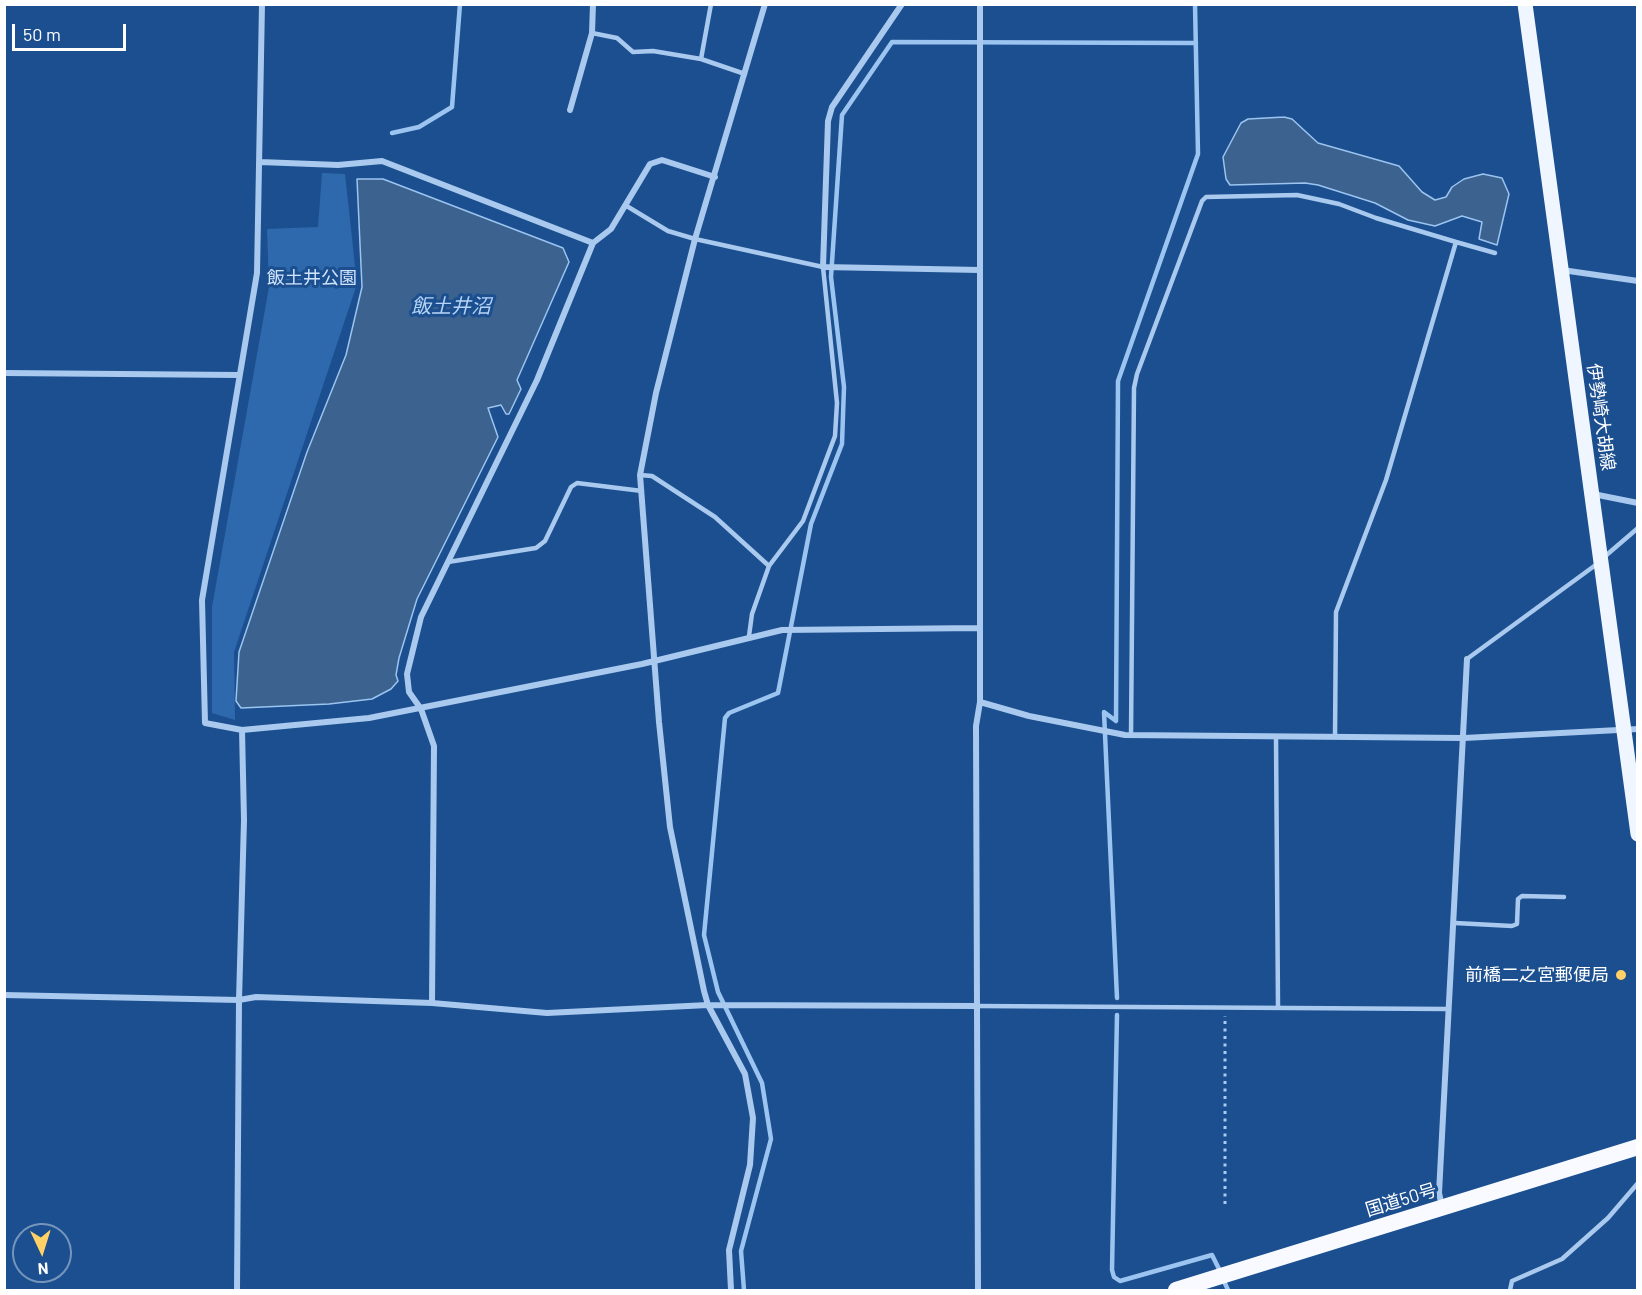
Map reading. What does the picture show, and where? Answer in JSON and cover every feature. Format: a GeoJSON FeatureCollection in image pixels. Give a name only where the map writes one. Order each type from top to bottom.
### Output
{"type":"FeatureCollection","features":[{"type":"Feature","properties":{"kind":"highway","name":"国道50号"},"geometry":{"type":"LineString","coordinates":[[1176,1290],[1638,1147]]}},
{"type":"Feature","properties":{"kind":"main road","name":"伊勢崎大胡線"},"geometry":{"type":"LineString","coordinates":[[1525,4],[1601,561],[1631,730],[1638,834]]}},
{"type":"Feature","properties":{"kind":"street"},"geometry":{"type":"LineString","coordinates":[[262,4],[257,273],[238,375],[202,600],[205,723],[242,730],[369,718],[655,660],[749,636],[800,628],[980,628]]}},
{"type":"Feature","properties":{"kind":"street"},"geometry":{"type":"LineString","coordinates":[[570,110],[592,33],[594,4]]}},
{"type":"Feature","properties":{"kind":"street"},"geometry":{"type":"LineString","coordinates":[[731,1290],[729,1250],[750,1165],[753,1118],[745,1074],[708,1005],[698,970],[670,827],[640,475],[656,393],[695,239],[765,4]]}},
{"type":"Feature","properties":{"kind":"street"},"geometry":{"type":"LineString","coordinates":[[902,4],[832,107],[828,121],[823,267],[980,270]]}},
{"type":"Feature","properties":{"kind":"street"},"geometry":{"type":"LineString","coordinates":[[978,1290],[976,726],[980,702],[980,4]]}},
{"type":"Feature","properties":{"kind":"street"},"geometry":{"type":"LineString","coordinates":[[260,162],[338,165],[382,160],[593,243]]}},
{"type":"Feature","properties":{"kind":"street"},"geometry":{"type":"LineString","coordinates":[[432,1003],[434,746],[421,709],[409,692],[407,674],[421,617],[537,380],[593,243],[611,229],[650,164],[662,160],[715,177]]}},
{"type":"Feature","properties":{"kind":"street"},"geometry":{"type":"LineString","coordinates":[[1562,270],[1638,281]]}},
{"type":"Feature","properties":{"kind":"street"},"geometry":{"type":"LineString","coordinates":[[4,373],[238,375]]}},
{"type":"Feature","properties":{"kind":"street"},"geometry":{"type":"LineString","coordinates":[[1592,494],[1638,503]]}},
{"type":"Feature","properties":{"kind":"street"},"geometry":{"type":"LineString","coordinates":[[1442,1208],[1439,1193],[1448,1009],[1455,923],[1467,659]]}},
{"type":"Feature","properties":{"kind":"street"},"geometry":{"type":"LineString","coordinates":[[980,702],[1050,720],[1131,735],[1464,738],[1631,730]]}},
{"type":"Feature","properties":{"kind":"street"},"geometry":{"type":"LineString","coordinates":[[237,1290],[239,1000],[244,820],[242,730]]}},
{"type":"Feature","properties":{"kind":"street"},"geometry":{"type":"LineString","coordinates":[[4,995],[239,1000],[256,997],[432,1003],[547,1013],[708,1005],[977,1006]]}},
{"type":"Feature","properties":{"kind":"lane"},"geometry":{"type":"LineString","coordinates":[[701,59],[711,4]]}},
{"type":"Feature","properties":{"kind":"lane"},"geometry":{"type":"LineString","coordinates":[[592,33],[617,38],[633,52],[653,51],[701,59],[745,74]]}},
{"type":"Feature","properties":{"kind":"lane"},"geometry":{"type":"LineString","coordinates":[[1131,735],[1134,388],[1143,354],[1202,201],[1206,197],[1309,196],[1495,254]]}},
{"type":"Feature","properties":{"kind":"lane"},"geometry":{"type":"LineString","coordinates":[[625,205],[668,231],[823,267],[837,403],[835,436],[803,521],[769,566],[752,614],[749,636]]}},
{"type":"Feature","properties":{"kind":"lane"},"geometry":{"type":"LineString","coordinates":[[1335,737],[1336,612],[1386,480],[1456,242]]}},
{"type":"Feature","properties":{"kind":"lane"},"geometry":{"type":"LineString","coordinates":[[640,475],[652,476],[715,516],[769,566]]}},
{"type":"Feature","properties":{"kind":"lane"},"geometry":{"type":"LineString","coordinates":[[448,562],[536,548],[545,541],[571,487],[577,483],[642,491]]}},
{"type":"Feature","properties":{"kind":"lane"},"geometry":{"type":"LineString","coordinates":[[1467,659],[1601,561],[1638,528]]}},
{"type":"Feature","properties":{"kind":"lane"},"geometry":{"type":"LineString","coordinates":[[1276,738],[1278,1007]]}},
{"type":"Feature","properties":{"kind":"lane"},"geometry":{"type":"LineString","coordinates":[[1455,923],[1512,926],[1517,924],[1518,899],[1522,896],[1564,897]]}},
{"type":"Feature","properties":{"kind":"lane"},"geometry":{"type":"LineString","coordinates":[[977,1006],[1448,1009]]}},
{"type":"Feature","properties":{"kind":"lane"},"geometry":{"type":"LineString","coordinates":[[1510,1290],[1512,1281],[1562,1259],[1608,1218],[1638,1183]]}},
{"type":"Feature","properties":{"kind":"path"},"geometry":{"type":"LineString","coordinates":[[1225,1204],[1226,1008]]}},
{"type":"Feature","properties":{"kind":"green space","name":"飯土井公園"},"geometry":{"type":"Polygon","coordinates":[[[322,173],[345,174],[357,284],[234,652],[235,720],[212,713],[212,607],[269,287],[267,229],[318,227],[322,173]]]}},
{"type":"Feature","properties":{"kind":"water"},"geometry":{"type":"Polygon","coordinates":[[[1284,117],[1292,119],[1318,143],[1399,166],[1422,192],[1435,200],[1446,197],[1452,187],[1464,179],[1483,174],[1502,178],[1509,194],[1497,245],[1479,239],[1482,222],[1462,216],[1435,226],[1408,220],[1375,203],[1318,185],[1305,183],[1230,185],[1226,179],[1223,157],[1241,123],[1248,119],[1284,117]]]}},
{"type":"Feature","properties":{"kind":"water","name":"飯土井沼"},"geometry":{"type":"Polygon","coordinates":[[[357,179],[383,179],[563,248],[569,262],[517,380],[521,389],[509,414],[506,414],[501,405],[488,408],[498,437],[417,599],[399,658],[396,675],[398,681],[391,689],[372,699],[329,704],[241,708],[236,701],[239,652],[307,452],[346,355],[362,287],[357,179]]]}},
{"type":"Feature","properties":{"kind":"waterway"},"geometry":{"type":"LineString","coordinates":[[392,133],[419,127],[452,107],[460,4]]}},
{"type":"Feature","properties":{"kind":"waterway"},"geometry":{"type":"LineString","coordinates":[[1117,998],[1104,712],[1116,721],[1118,381],[1198,154],[1195,4]]}},
{"type":"Feature","properties":{"kind":"waterway"},"geometry":{"type":"LineString","coordinates":[[744,1290],[741,1251],[771,1139],[762,1083],[718,992],[704,935],[725,718],[729,713],[778,693],[811,524],[842,444],[844,387],[831,277],[842,115],[892,42],[1196,43]]}},
{"type":"Feature","properties":{"kind":"waterway"},"geometry":{"type":"LineString","coordinates":[[1117,1015],[1112,1270],[1114,1277],[1120,1281],[1212,1255],[1220,1271]]}},
{"type":"Feature","properties":{"kind":"waterway"},"geometry":{"type":"LineString","coordinates":[[1223,1279],[1228,1290]]}},
{"type":"Feature","properties":{"kind":"place","name":"前橋二之宮郵便局"},"geometry":{"type":"Point","coordinates":[1621,975]}}]}
